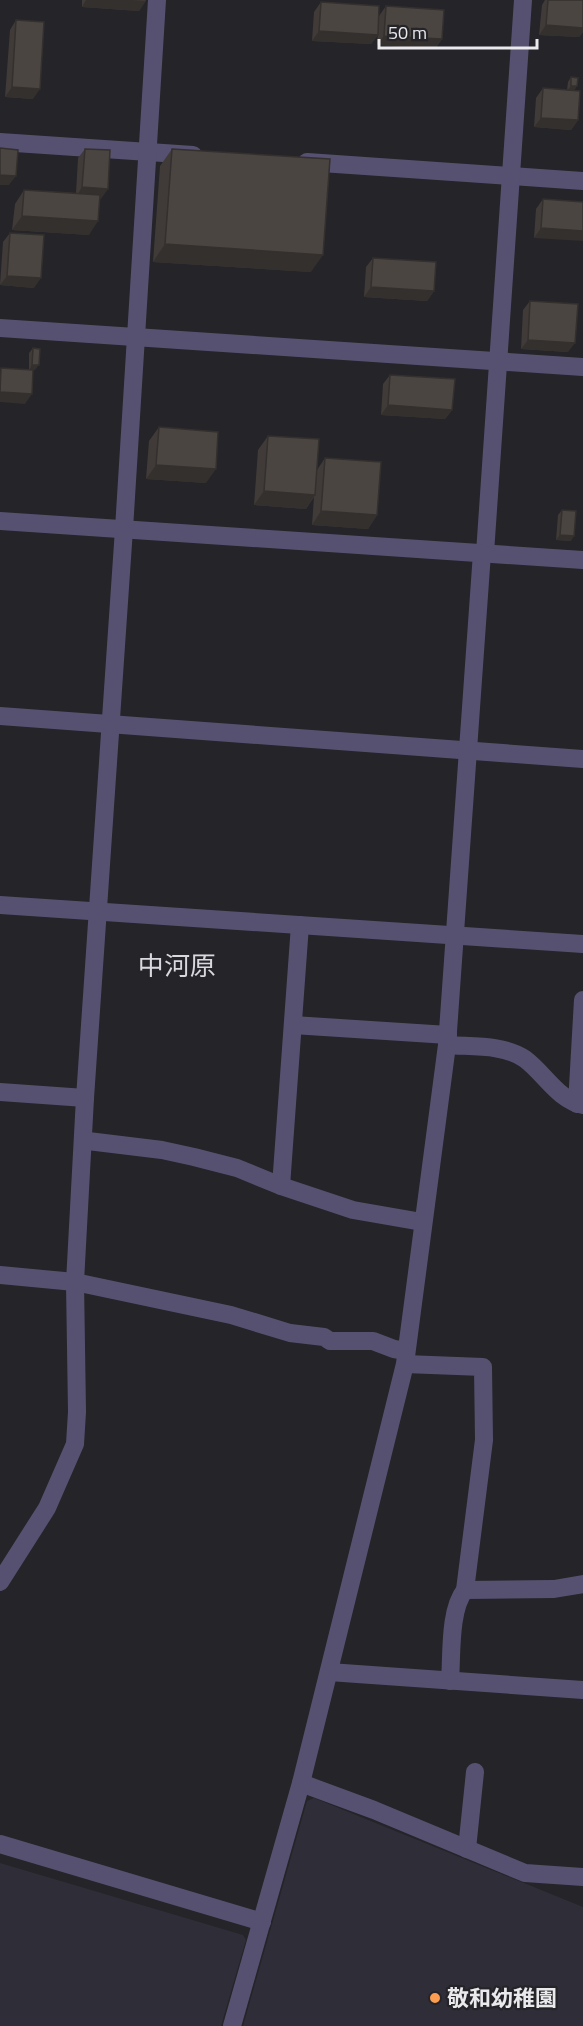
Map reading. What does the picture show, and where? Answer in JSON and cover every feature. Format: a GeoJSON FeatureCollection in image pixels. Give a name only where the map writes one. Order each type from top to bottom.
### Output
{"type":"FeatureCollection","features":[{"type":"Feature","properties":{"kind":"street"},"geometry":{"type":"LineString","coordinates":[[0,1581],[47,1508],[75,1444],[77,1412],[75,1281],[85,1098],[157,0]]}},
{"type":"Feature","properties":{"kind":"street"},"geometry":{"type":"LineString","coordinates":[[232,2026],[301,1783],[406,1357],[447,1040],[523,0]]}},
{"type":"Feature","properties":{"kind":"street"},"geometry":{"type":"LineString","coordinates":[[0,142],[206,155]]}},
{"type":"Feature","properties":{"kind":"street"},"geometry":{"type":"LineString","coordinates":[[288,161],[583,181]]}},
{"type":"Feature","properties":{"kind":"street"},"geometry":{"type":"LineString","coordinates":[[0,328],[583,367]]}},
{"type":"Feature","properties":{"kind":"street"},"geometry":{"type":"LineString","coordinates":[[0,521],[583,560]]}},
{"type":"Feature","properties":{"kind":"street"},"geometry":{"type":"LineString","coordinates":[[0,716],[583,759]]}},
{"type":"Feature","properties":{"kind":"street"},"geometry":{"type":"LineString","coordinates":[[0,905],[583,944]]}},
{"type":"Feature","properties":{"kind":"street"},"geometry":{"type":"LineString","coordinates":[[281,1186],[300,925]]}},
{"type":"Feature","properties":{"kind":"street"},"geometry":{"type":"LineString","coordinates":[[293,1025],[447,1040],[501,1048],[524,1059],[571,1103],[580,1105],[583,1000]]}},
{"type":"Feature","properties":{"kind":"street"},"geometry":{"type":"LineString","coordinates":[[0,1092],[85,1098]]}},
{"type":"Feature","properties":{"kind":"street"},"geometry":{"type":"LineString","coordinates":[[83,1137],[88,1141],[162,1150],[237,1168],[281,1186],[353,1209],[422,1222]]}},
{"type":"Feature","properties":{"kind":"street"},"geometry":{"type":"LineString","coordinates":[[0,1275],[75,1281],[231,1316],[295,1334],[324,1337],[330,1341],[373,1341],[394,1348],[406,1357],[483,1367],[484,1440],[465,1590],[454,1615],[450,1681]]}},
{"type":"Feature","properties":{"kind":"street"},"geometry":{"type":"LineString","coordinates":[[465,1590],[554,1589],[583,1584]]}},
{"type":"Feature","properties":{"kind":"street"},"geometry":{"type":"LineString","coordinates":[[329,1672],[583,1690]]}},
{"type":"Feature","properties":{"kind":"street"},"geometry":{"type":"LineString","coordinates":[[467,1849],[476,1773]]}},
{"type":"Feature","properties":{"kind":"street"},"geometry":{"type":"LineString","coordinates":[[301,1783],[374,1810],[525,1874],[583,1877]]}},
{"type":"Feature","properties":{"kind":"street"},"geometry":{"type":"LineString","coordinates":[[0,1844],[262,1922]]}},
{"type":"Feature","properties":{"kind":"shaded area"},"geometry":{"type":"Polygon","coordinates":[[[314,1798],[583,1907],[583,2026],[243,2026],[307,1801],[314,1798]]]}},
{"type":"Feature","properties":{"kind":"shaded area"},"geometry":{"type":"Polygon","coordinates":[[[0,1863],[243,1935],[246,1940],[221,2026],[0,2026],[0,1863]]]}},
{"type":"Feature","properties":{"kind":"building"},"geometry":{"type":"Polygon","coordinates":[[[548,0],[583,0],[583,28],[546,25],[548,0]]]}},
{"type":"Feature","properties":{"kind":"building"},"geometry":{"type":"Polygon","coordinates":[[[321,2],[379,6],[378,35],[319,31],[321,2]]]}},
{"type":"Feature","properties":{"kind":"building"},"geometry":{"type":"Polygon","coordinates":[[[386,6],[444,10],[442,39],[384,36],[386,6]]]}},
{"type":"Feature","properties":{"kind":"building"},"geometry":{"type":"Polygon","coordinates":[[[16,20],[44,22],[40,89],[12,87],[16,20]]]}},
{"type":"Feature","properties":{"kind":"building"},"geometry":{"type":"Polygon","coordinates":[[[571,77],[578,78],[577,86],[571,86],[571,77]]]}},
{"type":"Feature","properties":{"kind":"building"},"geometry":{"type":"Polygon","coordinates":[[[543,88],[580,91],[578,120],[541,118],[543,88]]]}},
{"type":"Feature","properties":{"kind":"building"},"geometry":{"type":"Polygon","coordinates":[[[0,148],[18,150],[16,176],[0,175],[0,148]]]}},
{"type":"Feature","properties":{"kind":"building"},"geometry":{"type":"Polygon","coordinates":[[[85,149],[110,150],[108,189],[82,187],[85,149]]]}},
{"type":"Feature","properties":{"kind":"building"},"geometry":{"type":"Polygon","coordinates":[[[172,149],[330,159],[323,255],[165,244],[172,149]]]}},
{"type":"Feature","properties":{"kind":"building"},"geometry":{"type":"Polygon","coordinates":[[[24,190],[100,195],[98,221],[22,216],[24,190]]]}},
{"type":"Feature","properties":{"kind":"building"},"geometry":{"type":"Polygon","coordinates":[[[543,199],[583,202],[583,231],[541,228],[543,199]]]}},
{"type":"Feature","properties":{"kind":"building"},"geometry":{"type":"Polygon","coordinates":[[[10,233],[44,235],[41,278],[7,276],[10,233]]]}},
{"type":"Feature","properties":{"kind":"building"},"geometry":{"type":"Polygon","coordinates":[[[373,258],[436,262],[434,291],[371,287],[373,258]]]}},
{"type":"Feature","properties":{"kind":"building"},"geometry":{"type":"Polygon","coordinates":[[[530,301],[578,304],[575,343],[528,340],[530,301]]]}},
{"type":"Feature","properties":{"kind":"building"},"geometry":{"type":"Polygon","coordinates":[[[33,348],[40,349],[39,365],[32,365],[33,348]]]}},
{"type":"Feature","properties":{"kind":"building"},"geometry":{"type":"Polygon","coordinates":[[[1,368],[33,370],[32,394],[0,392],[1,368]]]}},
{"type":"Feature","properties":{"kind":"building"},"geometry":{"type":"Polygon","coordinates":[[[390,375],[455,379],[452,410],[388,405],[390,375]]]}},
{"type":"Feature","properties":{"kind":"building"},"geometry":{"type":"Polygon","coordinates":[[[159,427],[218,432],[216,469],[156,465],[159,427]]]}},
{"type":"Feature","properties":{"kind":"building"},"geometry":{"type":"Polygon","coordinates":[[[268,436],[319,439],[315,495],[264,491],[268,436]]]}},
{"type":"Feature","properties":{"kind":"building"},"geometry":{"type":"Polygon","coordinates":[[[325,458],[381,462],[377,515],[321,511],[325,458]]]}},
{"type":"Feature","properties":{"kind":"building"},"geometry":{"type":"Polygon","coordinates":[[[562,510],[576,511],[574,536],[560,535],[562,510]]]}},
{"type":"Feature","properties":{"kind":"place","name":"敬和幼稚園"},"geometry":{"type":"Point","coordinates":[435,1998]}},
{"type":"Feature","properties":{"kind":"district","name":"中河原"},"geometry":{"type":"Point","coordinates":[177,965]}}]}
